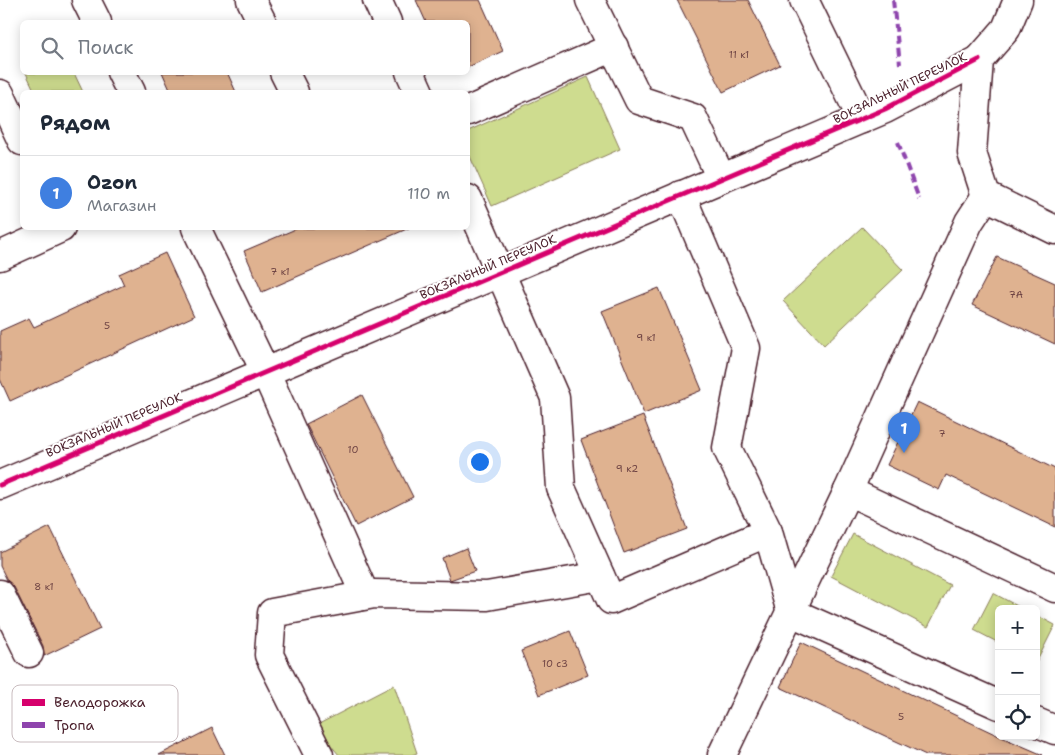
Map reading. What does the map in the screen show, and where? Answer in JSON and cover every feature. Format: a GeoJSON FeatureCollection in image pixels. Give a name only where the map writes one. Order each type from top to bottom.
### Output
{"type":"FeatureCollection","features":[{"type":"Feature","properties":{"kind":"street"},"geometry":{"type":"LineString","coordinates":[[252,0],[261,20]]}},
{"type":"Feature","properties":{"kind":"street"},"geometry":{"type":"LineString","coordinates":[[377,0],[386,20]]}},
{"type":"Feature","properties":{"kind":"street"},"geometry":{"type":"LineString","coordinates":[[590,0],[639,100],[693,118],[721,178]]}},
{"type":"Feature","properties":{"kind":"street"},"geometry":{"type":"LineString","coordinates":[[804,0],[862,118]]}},
{"type":"Feature","properties":{"kind":"street"},"geometry":{"type":"LineString","coordinates":[[1018,0],[1006,29],[979,60],[972,153],[986,196],[1055,230]]}},
{"type":"Feature","properties":{"kind":"street"},"geometry":{"type":"LineString","coordinates":[[470,110],[614,47]]}},
{"type":"Feature","properties":{"kind":"street","name":"ВОКЗАЛЬНЫЙ ПЕРЕУЛОК"},"geometry":{"type":"LineString","coordinates":[[0,485],[265,371],[501,274],[862,118],[979,60]]}},
{"type":"Feature","properties":{"kind":"street"},"geometry":{"type":"LineString","coordinates":[[122,75],[129,90]]}},
{"type":"Feature","properties":{"kind":"street"},"geometry":{"type":"LineString","coordinates":[[286,75],[293,90]]}},
{"type":"Feature","properties":{"kind":"street"},"geometry":{"type":"LineString","coordinates":[[411,75],[418,90]]}},
{"type":"Feature","properties":{"kind":"street"},"geometry":{"type":"LineString","coordinates":[[0,94],[20,137]]}},
{"type":"Feature","properties":{"kind":"street"},"geometry":{"type":"LineString","coordinates":[[681,195],[746,348],[727,448],[768,532],[790,612]]}},
{"type":"Feature","properties":{"kind":"street"},"geometry":{"type":"LineString","coordinates":[[722,755],[848,491],[968,222],[986,196]]}},
{"type":"Feature","properties":{"kind":"street"},"geometry":{"type":"LineString","coordinates":[[470,204],[555,398],[561,488],[611,600],[768,532]]}},
{"type":"Feature","properties":{"kind":"street"},"geometry":{"type":"LineString","coordinates":[[0,256],[57,230]]}},
{"type":"Feature","properties":{"kind":"street"},"geometry":{"type":"LineString","coordinates":[[199,230],[265,371],[365,595]]}},
{"type":"Feature","properties":{"kind":"street"},"geometry":{"type":"LineString","coordinates":[[848,491],[1055,588]]}},
{"type":"Feature","properties":{"kind":"street"},"geometry":{"type":"LineString","coordinates":[[319,755],[269,656],[272,613],[365,595],[487,596],[600,576]]}},
{"type":"Feature","properties":{"kind":"street"},"geometry":{"type":"LineString","coordinates":[[0,594],[29,653]]}},
{"type":"Feature","properties":{"kind":"street"},"geometry":{"type":"LineString","coordinates":[[790,612],[995,703]]}},
{"type":"Feature","properties":{"kind":"street"},"geometry":{"type":"LineString","coordinates":[[1040,724],[1055,730]]}},
{"type":"Feature","properties":{"kind":"green space"},"geometry":{"type":"Polygon","coordinates":[[[27,75],[75,75],[82,90],[34,90],[27,75]]]}},
{"type":"Feature","properties":{"kind":"green space"},"geometry":{"type":"Polygon","coordinates":[[[588,77],[620,149],[492,206],[470,156],[470,130],[588,77]]]}},
{"type":"Feature","properties":{"kind":"green space"},"geometry":{"type":"Polygon","coordinates":[[[862,227],[903,270],[824,345],[783,301],[862,227]]]}},
{"type":"Feature","properties":{"kind":"green space"},"geometry":{"type":"Polygon","coordinates":[[[853,534],[950,585],[928,627],[831,576],[853,534]]]}},
{"type":"Feature","properties":{"kind":"green space"},"geometry":{"type":"Polygon","coordinates":[[[993,593],[1016,605],[995,605],[995,641],[974,630],[993,593]]]}},
{"type":"Feature","properties":{"kind":"green space"},"geometry":{"type":"Polygon","coordinates":[[[1040,617],[1055,625],[1040,655],[1040,617]]]}},
{"type":"Feature","properties":{"kind":"green space"},"geometry":{"type":"Polygon","coordinates":[[[394,685],[417,753],[412,755],[339,755],[315,726],[394,685]]]}},
{"type":"Feature","properties":{"kind":"building"},"geometry":{"type":"Polygon","coordinates":[[[416,0],[480,0],[503,51],[470,66],[470,20],[425,20],[416,0]]]}},
{"type":"Feature","properties":{"kind":"building"},"geometry":{"type":"Polygon","coordinates":[[[677,0],[748,0],[780,65],[723,92],[677,0]]]}},
{"type":"Feature","properties":{"kind":"building"},"geometry":{"type":"Polygon","coordinates":[[[163,75],[228,75],[235,90],[170,90],[163,75]]]}},
{"type":"Feature","properties":{"kind":"building"},"geometry":{"type":"Polygon","coordinates":[[[293,230],[404,230],[262,292],[244,251],[293,230]]]}},
{"type":"Feature","properties":{"kind":"building"},"geometry":{"type":"Polygon","coordinates":[[[165,253],[194,316],[10,401],[0,379],[0,331],[29,318],[34,327],[124,285],[119,274],[165,253]]]}},
{"type":"Feature","properties":{"kind":"building"},"geometry":{"type":"Polygon","coordinates":[[[997,257],[1055,283],[1055,344],[972,305],[997,257]]]}},
{"type":"Feature","properties":{"kind":"building"},"geometry":{"type":"Polygon","coordinates":[[[659,288],[702,390],[644,414],[602,311],[659,288]]]}},
{"type":"Feature","properties":{"kind":"building"},"geometry":{"type":"Polygon","coordinates":[[[362,395],[413,497],[356,526],[306,424],[362,395]]]}},
{"type":"Feature","properties":{"kind":"building"},"geometry":{"type":"Polygon","coordinates":[[[917,402],[1055,469],[1055,527],[946,475],[939,490],[887,465],[917,402]]]}},
{"type":"Feature","properties":{"kind":"building"},"geometry":{"type":"Polygon","coordinates":[[[643,416],[687,529],[624,553],[581,440],[643,416]]]}},
{"type":"Feature","properties":{"kind":"building"},"geometry":{"type":"Polygon","coordinates":[[[50,527],[100,629],[44,656],[43,646],[14,587],[7,580],[0,566],[0,552],[50,527]]]}},
{"type":"Feature","properties":{"kind":"building"},"geometry":{"type":"Polygon","coordinates":[[[466,548],[475,571],[450,580],[442,558],[466,548]]]}},
{"type":"Feature","properties":{"kind":"building"},"geometry":{"type":"Polygon","coordinates":[[[570,631],[588,675],[539,695],[521,651],[570,631]]]}},
{"type":"Feature","properties":{"kind":"building"},"geometry":{"type":"Polygon","coordinates":[[[801,642],[995,734],[995,740],[1008,740],[1043,755],[926,755],[780,687],[801,642]]]}},
{"type":"Feature","properties":{"kind":"building"},"geometry":{"type":"Polygon","coordinates":[[[212,728],[225,755],[159,755],[212,728]]]}},
{"type":"Feature","properties":{"kind":"marked path"},"geometry":{"type":"LineString","coordinates":[[893,0],[900,64]]}},
{"type":"Feature","properties":{"kind":"marked path"},"geometry":{"type":"LineString","coordinates":[[898,142],[919,199]]}},
{"type":"Feature","properties":{"kind":"cycle path"},"geometry":{"type":"LineString","coordinates":[[0,485],[885,109],[979,60]]}},
{"type":"Feature","properties":{"kind":"place","name":"Ozon"},"geometry":{"type":"Point","coordinates":[904,453]}}]}
